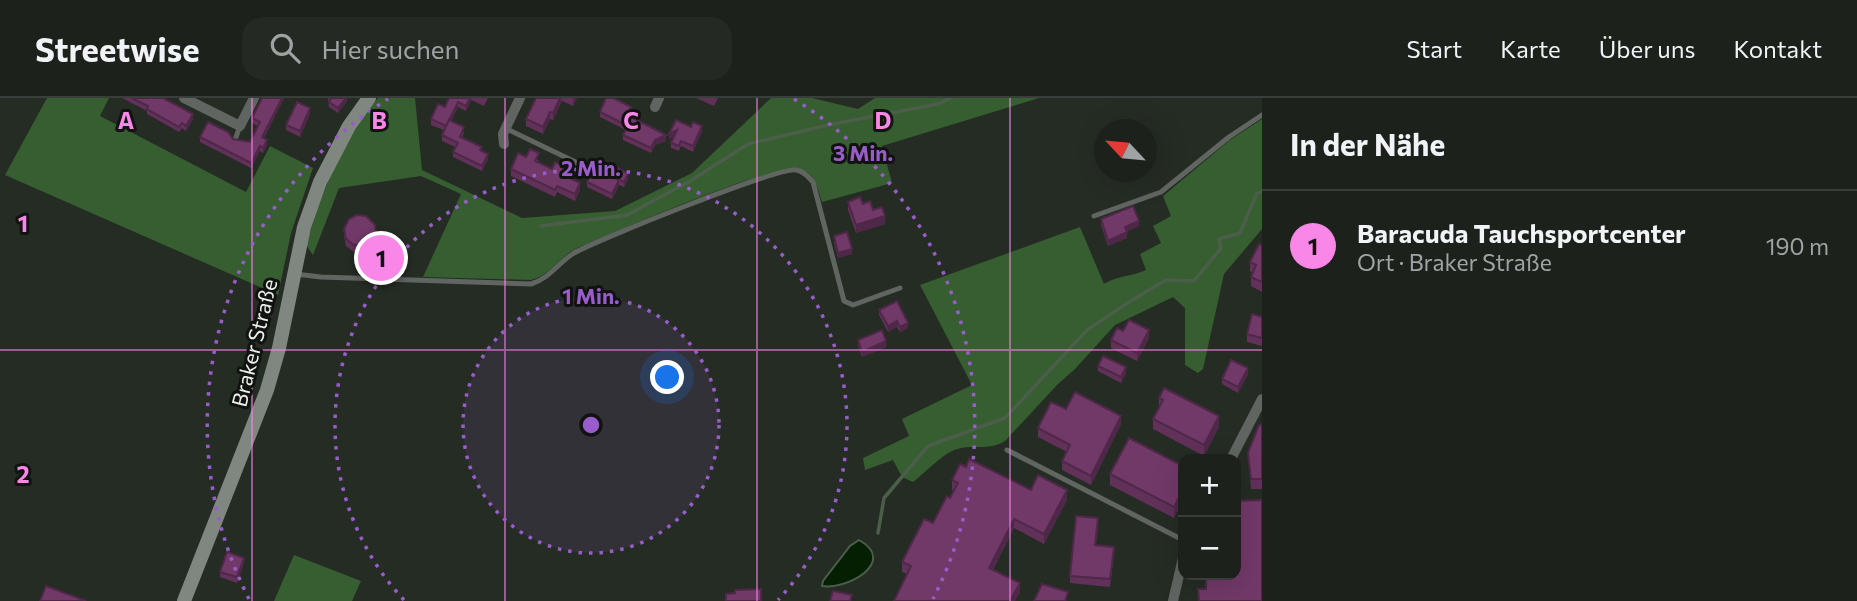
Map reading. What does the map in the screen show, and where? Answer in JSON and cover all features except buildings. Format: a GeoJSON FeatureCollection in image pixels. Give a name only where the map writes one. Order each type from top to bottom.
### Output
{"type":"FeatureCollection","features":[{"type":"Feature","properties":{"kind":"main road","name":"Braker Straße"},"geometry":{"type":"LineString","coordinates":[[184,601],[267,390],[279,348],[304,227],[320,182],[349,126],[369,98]]}},
{"type":"Feature","properties":{"kind":"street"},"geometry":{"type":"LineString","coordinates":[[184,98],[240,126],[254,98]]}},
{"type":"Feature","properties":{"kind":"street"},"geometry":{"type":"LineString","coordinates":[[504,145],[505,128],[520,98]]}},
{"type":"Feature","properties":{"kind":"street"},"geometry":{"type":"LineString","coordinates":[[1234,454],[1262,399]]}},
{"type":"Feature","properties":{"kind":"street"},"geometry":{"type":"LineString","coordinates":[[1173,601],[1178,580]]}},
{"type":"Feature","properties":{"kind":"lane"},"geometry":{"type":"LineString","coordinates":[[1094,216],[1161,192],[1228,136],[1262,115]]}},
{"type":"Feature","properties":{"kind":"lane"},"geometry":{"type":"LineString","coordinates":[[235,141],[240,126]]}},
{"type":"Feature","properties":{"kind":"lane"},"geometry":{"type":"LineString","coordinates":[[505,128],[590,169]]}},
{"type":"Feature","properties":{"kind":"lane"},"geometry":{"type":"LineString","coordinates":[[294,274],[531,284],[549,275],[576,252],[705,199],[773,174],[796,170],[813,183],[842,296],[847,304],[853,305],[900,288]]}},
{"type":"Feature","properties":{"kind":"lane"},"geometry":{"type":"LineString","coordinates":[[1007,450],[1178,537]]}},
{"type":"Feature","properties":{"kind":"shaded area"},"geometry":{"type":"Polygon","coordinates":[[[47,98],[109,98],[100,116],[246,192],[270,146],[313,168],[291,233],[278,295],[5,175],[47,98]]]}},
{"type":"Feature","properties":{"kind":"shaded area"},"geometry":{"type":"Polygon","coordinates":[[[378,98],[415,98],[422,170],[522,218],[615,211],[692,173],[771,98],[812,98],[858,109],[875,98],[1039,98],[882,146],[892,183],[822,202],[814,180],[803,170],[787,170],[762,176],[693,200],[575,249],[543,275],[531,280],[423,277],[461,194],[421,176],[339,188],[313,255],[306,245],[326,186],[354,131],[378,98]]]}},
{"type":"Feature","properties":{"kind":"shaded area"},"geometry":{"type":"Polygon","coordinates":[[[1262,119],[1262,229],[1224,274],[1203,369],[1198,373],[1185,365],[1185,308],[1173,297],[1115,325],[1005,441],[992,446],[954,450],[913,482],[902,477],[893,460],[865,470],[863,458],[909,436],[902,419],[972,385],[920,285],[1080,227],[1104,284],[1146,270],[1140,254],[1161,243],[1153,226],[1171,216],[1163,196],[1230,140],[1262,119]]]}},
{"type":"Feature","properties":{"kind":"shaded area"},"geometry":{"type":"Polygon","coordinates":[[[859,540],[870,548],[873,557],[871,565],[864,573],[844,584],[822,586],[850,546],[859,540]]]}},
{"type":"Feature","properties":{"kind":"shaded area"},"geometry":{"type":"Polygon","coordinates":[[[294,555],[361,581],[352,601],[274,601],[294,555]]]}},
{"type":"Feature","properties":{"kind":"waterway"},"geometry":{"type":"LineString","coordinates":[[541,226],[627,215],[692,180],[748,144],[828,125],[938,104],[951,98]]}},
{"type":"Feature","properties":{"kind":"waterway"},"geometry":{"type":"LineString","coordinates":[[878,533],[884,498],[928,446],[1005,418],[1087,330],[1166,280],[1194,281],[1221,248],[1219,239],[1240,233],[1257,193],[1262,192]]}},
{"type":"Feature","properties":{"kind":"place","name":"Baracuda Tauchsportcenter"},"geometry":{"type":"Point","coordinates":[381,258]}}]}
